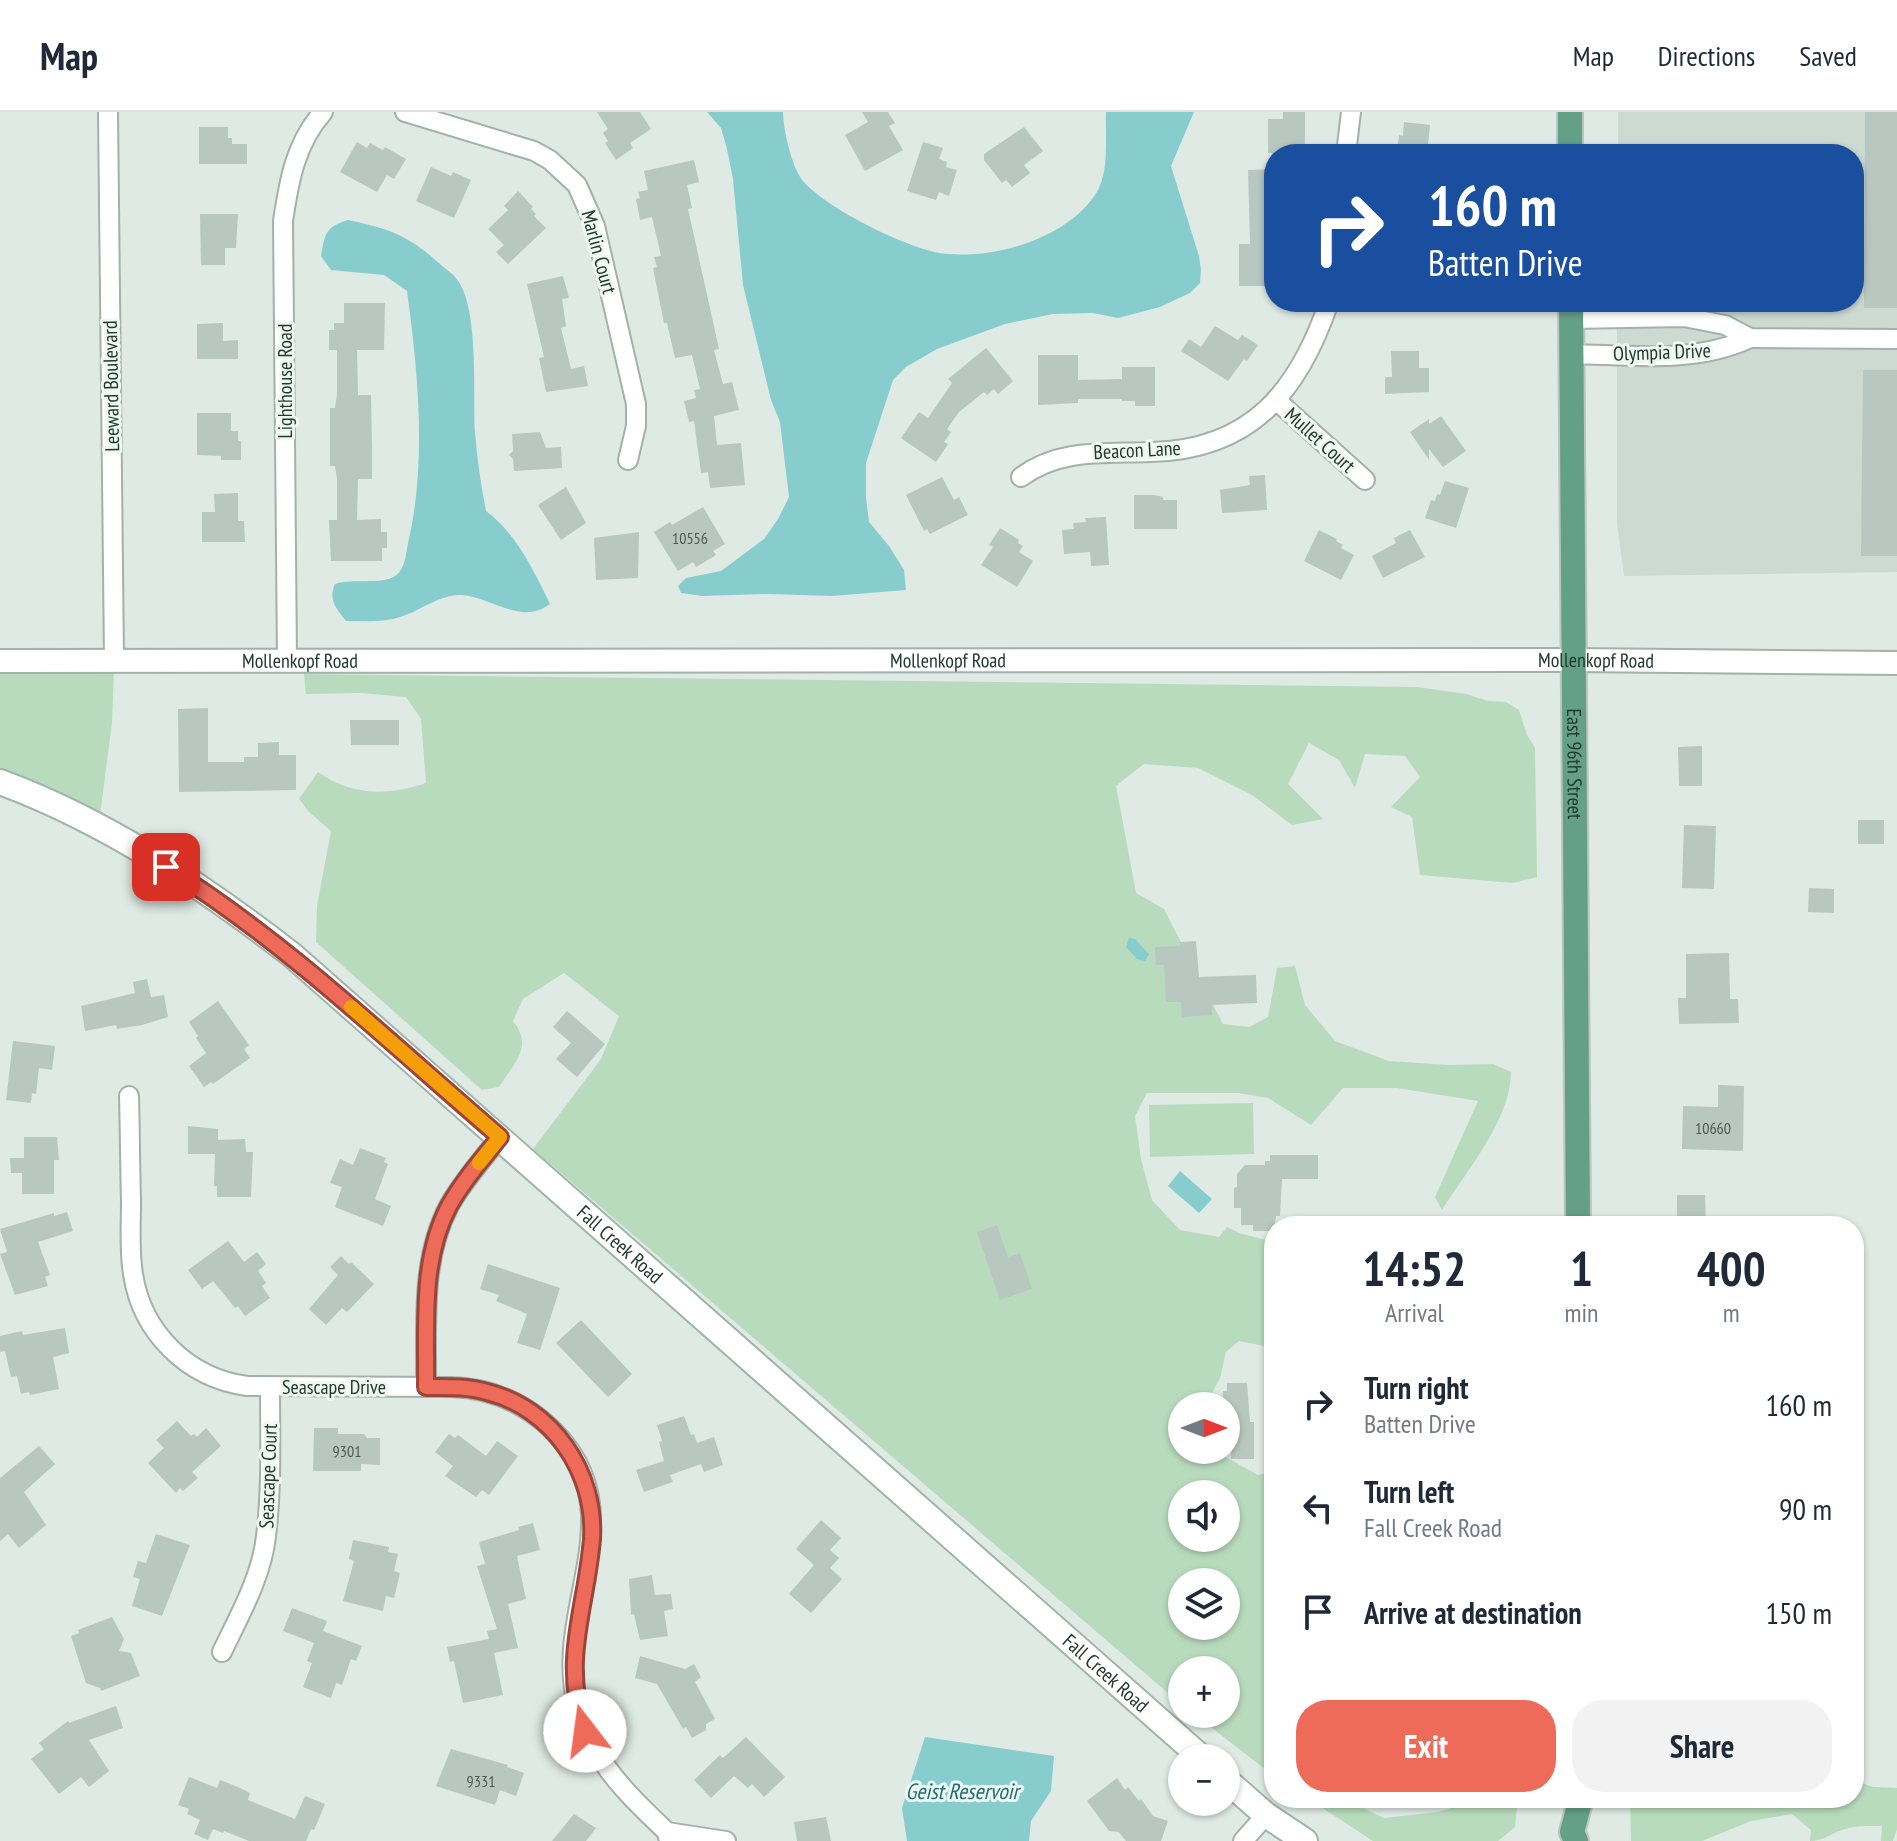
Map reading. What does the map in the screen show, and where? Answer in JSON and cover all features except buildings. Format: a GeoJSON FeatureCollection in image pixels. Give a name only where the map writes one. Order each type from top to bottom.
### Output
{"type":"FeatureCollection","features":[{"type":"Feature","properties":{"kind":"main road"},"geometry":{"type":"LineString","coordinates":[[1570,112],[1570,144]]}},
{"type":"Feature","properties":{"kind":"main road","name":"East 96th Street"},"geometry":{"type":"LineString","coordinates":[[1571,312],[1578,1216]]}},
{"type":"Feature","properties":{"kind":"main road","name":"Fall Creek Road"},"geometry":{"type":"LineString","coordinates":[[0,782],[35,795],[152,857],[235,912],[292,955],[1186,1744]]}},
{"type":"Feature","properties":{"kind":"main road"},"geometry":{"type":"LineString","coordinates":[[1240,1792],[1266,1815],[1305,1841]]}},
{"type":"Feature","properties":{"kind":"main road"},"geometry":{"type":"LineString","coordinates":[[1568,1838],[1578,1808]]}},
{"type":"Feature","properties":{"kind":"street","name":"Leeward Boulevard"},"geometry":{"type":"LineString","coordinates":[[108,112],[114,660]]}},
{"type":"Feature","properties":{"kind":"street","name":"Lighthouse Road"},"geometry":{"type":"LineString","coordinates":[[287,660],[283,221],[292,166],[323,112]]}},
{"type":"Feature","properties":{"kind":"street","name":"Marlin Court"},"geometry":{"type":"LineString","coordinates":[[405,112],[534,151],[550,160],[577,185],[595,226],[633,386],[636,426],[628,460]]}},
{"type":"Feature","properties":{"kind":"street"},"geometry":{"type":"LineString","coordinates":[[1347,144],[1351,112]]}},
{"type":"Feature","properties":{"kind":"street","name":"Beacon Lane"},"geometry":{"type":"LineString","coordinates":[[1021,477],[1048,462],[1078,454],[1161,452],[1197,446],[1240,428],[1288,388],[1314,343],[1325,312]]}},
{"type":"Feature","properties":{"kind":"street","name":"Olympia Drive"},"geometry":{"type":"LineString","coordinates":[[1603,312],[1684,317],[1725,325],[1750,338]]}},
{"type":"Feature","properties":{"kind":"street","name":"Olympia Drive"},"geometry":{"type":"LineString","coordinates":[[1571,354],[1703,353],[1725,349],[1750,338],[1897,339]]}},
{"type":"Feature","properties":{"kind":"street","name":"Mullet Court"},"geometry":{"type":"LineString","coordinates":[[1276,400],[1365,480]]}},
{"type":"Feature","properties":{"kind":"street","name":"Mollenkopf Road"},"geometry":{"type":"LineString","coordinates":[[0,661],[1573,660],[1897,663]]}},
{"type":"Feature","properties":{"kind":"street","name":"Seascape Drive"},"geometry":{"type":"LineString","coordinates":[[129,1096],[131,1265],[143,1308],[168,1346],[195,1368],[228,1383],[270,1387],[478,1390],[520,1405],[555,1432],[575,1461],[588,1495],[592,1521],[573,1670],[579,1714],[585,1731],[617,1784],[668,1836],[726,1841]]}},
{"type":"Feature","properties":{"kind":"street"},"geometry":{"type":"LineString","coordinates":[[426,1387],[428,1277],[432,1250],[444,1216],[457,1192],[500,1137]]}},
{"type":"Feature","properties":{"kind":"street","name":"Seascape Court"},"geometry":{"type":"LineString","coordinates":[[222,1652],[250,1591],[266,1538],[270,1492],[270,1387]]}},
{"type":"Feature","properties":{"kind":"street"},"geometry":{"type":"LineString","coordinates":[[1243,1841],[1266,1815]]}},
{"type":"Feature","properties":{"kind":"shaded area"},"geometry":{"type":"Polygon","coordinates":[[[1618,112],[1897,112],[1897,572],[1624,576],[1617,524],[1617,312],[1864,312],[1864,144],[1618,144],[1618,112]]]}},
{"type":"Feature","properties":{"kind":"green space"},"geometry":{"type":"Polygon","coordinates":[[[114,669],[112,723],[100,815],[0,769],[0,670],[114,669]]]}},
{"type":"Feature","properties":{"kind":"green space"},"geometry":{"type":"Polygon","coordinates":[[[304,674],[1417,687],[1506,702],[1519,710],[1535,748],[1537,877],[1513,883],[1420,875],[1412,817],[1391,807],[1420,777],[1405,756],[1365,754],[1355,788],[1339,760],[1309,743],[1288,784],[1323,819],[1292,825],[1252,795],[1198,768],[1144,764],[1116,786],[1136,893],[1164,909],[1223,1024],[1249,1027],[1268,1017],[1277,968],[1295,966],[1305,1005],[1335,1041],[1389,1061],[1493,1064],[1511,1072],[1504,1108],[1496,1126],[1442,1210],[1435,1197],[1478,1101],[1397,1088],[1343,1088],[1311,1125],[1268,1098],[1238,1093],[1147,1093],[1135,1116],[1141,1159],[1152,1200],[1180,1230],[1219,1237],[1227,1227],[1264,1239],[1264,1346],[1239,1341],[1226,1352],[1220,1378],[1212,1392],[1168,1392],[1168,1464],[1238,1464],[1258,1475],[1264,1474],[1264,1768],[1240,1750],[1240,1744],[1233,1744],[1212,1728],[1240,1728],[1240,1656],[1168,1656],[1168,1693],[533,1149],[601,1059],[619,1016],[564,973],[523,999],[513,1021],[522,1039],[520,1055],[499,1087],[482,1090],[316,942],[317,906],[331,831],[299,799],[318,772],[344,786],[370,791],[384,792],[426,783],[421,719],[406,697],[361,693],[306,694],[304,674]]]}},
{"type":"Feature","properties":{"kind":"green space"},"geometry":{"type":"Polygon","coordinates":[[[1253,1103],[1254,1154],[1150,1157],[1149,1105],[1253,1103]]]}},
{"type":"Feature","properties":{"kind":"green space"},"geometry":{"type":"Polygon","coordinates":[[[1864,1784],[1897,1788],[1897,1829],[1893,1841],[1881,1841],[1882,1826],[1872,1826],[1847,1828],[1823,1839],[1810,1841],[1811,1830],[1792,1814],[1751,1821],[1702,1841],[1631,1841],[1630,1808],[1864,1808],[1864,1784]]]}},
{"type":"Feature","properties":{"kind":"green space"},"geometry":{"type":"Polygon","coordinates":[[[1322,1808],[1363,1808],[1384,1818],[1451,1808],[1517,1808],[1515,1827],[1498,1841],[1373,1841],[1322,1808]]]}},
{"type":"Feature","properties":{"kind":"water"},"geometry":{"type":"Polygon","coordinates":[[[707,112],[783,112],[786,138],[795,167],[803,181],[815,192],[850,216],[914,246],[948,254],[967,254],[988,253],[1029,242],[1049,234],[1082,210],[1095,195],[1103,176],[1106,112],[1194,112],[1171,166],[1199,256],[1200,283],[1190,293],[1160,307],[1118,318],[1093,313],[1053,314],[1005,324],[937,349],[906,367],[893,380],[866,463],[866,498],[869,522],[904,570],[906,590],[832,596],[702,596],[681,593],[678,586],[686,578],[721,571],[764,539],[789,497],[780,422],[771,400],[743,285],[733,179],[727,149],[721,128],[707,112]]]}},
{"type":"Feature","properties":{"kind":"water"},"geometry":{"type":"Polygon","coordinates":[[[348,220],[387,230],[408,240],[454,276],[465,294],[472,332],[475,432],[486,511],[515,541],[531,566],[550,604],[539,610],[518,611],[473,597],[454,595],[396,618],[346,621],[334,604],[332,595],[335,584],[389,579],[401,570],[414,513],[419,449],[417,385],[407,291],[384,275],[331,270],[321,256],[327,232],[348,220]]]}},
{"type":"Feature","properties":{"kind":"water"},"geometry":{"type":"Polygon","coordinates":[[[1129,938],[1135,939],[1149,954],[1145,961],[1137,959],[1126,947],[1129,938]]]}},
{"type":"Feature","properties":{"kind":"water"},"geometry":{"type":"Polygon","coordinates":[[[1180,1171],[1212,1199],[1199,1213],[1168,1186],[1180,1171]]]}},
{"type":"Feature","properties":{"kind":"water","name":"Geist Reservoir"},"geometry":{"type":"Polygon","coordinates":[[[925,1737],[1054,1756],[1051,1791],[1031,1821],[1029,1841],[907,1841],[902,1808],[925,1737]]]}},
{"type":"Feature","properties":{"kind":"slow traffic"},"geometry":{"type":"LineString","coordinates":[[351,1007],[500,1137],[479,1163]]}},
{"type":"Feature","properties":{"kind":"route"},"geometry":{"type":"LineString","coordinates":[[166,867],[198,886],[292,955],[500,1137],[457,1192],[444,1216],[432,1250],[428,1277],[426,1387],[478,1390],[520,1405],[555,1432],[579,1469],[588,1495],[592,1521],[573,1670],[575,1697],[585,1731]]}}]}
